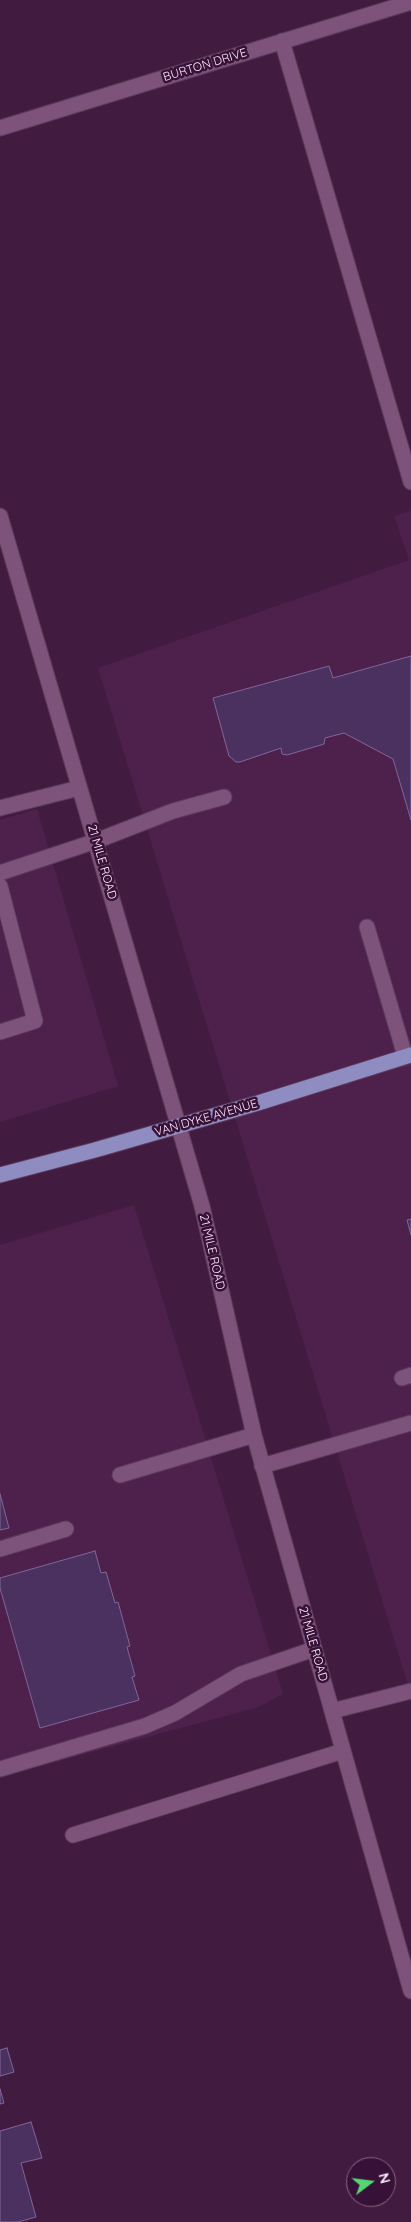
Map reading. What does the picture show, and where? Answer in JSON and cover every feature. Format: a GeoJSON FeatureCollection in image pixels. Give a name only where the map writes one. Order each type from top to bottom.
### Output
{"type":"FeatureCollection","features":[{"type":"Feature","properties":{"kind":"main road","name":"VAN DYKE AVENUE"},"geometry":{"type":"LineString","coordinates":[[0,1175],[316,1086],[408,1056]]}},
{"type":"Feature","properties":{"kind":"street","name":"BURTON DRIVE"},"geometry":{"type":"LineString","coordinates":[[0,128],[411,2]]}},
{"type":"Feature","properties":{"kind":"street"},"geometry":{"type":"LineString","coordinates":[[282,41],[411,482]]}},
{"type":"Feature","properties":{"kind":"street","name":"21 MILE ROAD"},"geometry":{"type":"LineString","coordinates":[[0,516],[202,1206],[262,1466],[411,1991]]}},
{"type":"Feature","properties":{"kind":"street"},"geometry":{"type":"LineString","coordinates":[[0,808],[79,788]]}},
{"type":"Feature","properties":{"kind":"street"},"geometry":{"type":"LineString","coordinates":[[0,872],[96,841],[173,811],[224,797]]}},
{"type":"Feature","properties":{"kind":"street"},"geometry":{"type":"LineString","coordinates":[[0,886],[35,1021],[0,1032]]}},
{"type":"Feature","properties":{"kind":"street"},"geometry":{"type":"LineString","coordinates":[[367,926],[408,1056]]}},
{"type":"Feature","properties":{"kind":"street"},"geometry":{"type":"LineString","coordinates":[[262,1466],[411,1422]]}},
{"type":"Feature","properties":{"kind":"street"},"geometry":{"type":"LineString","coordinates":[[120,1475],[254,1435]]}},
{"type":"Feature","properties":{"kind":"street"},"geometry":{"type":"LineString","coordinates":[[0,1549],[66,1529]]}},
{"type":"Feature","properties":{"kind":"street"},"geometry":{"type":"LineString","coordinates":[[0,1769],[145,1726],[175,1713],[241,1674],[314,1649]]}},
{"type":"Feature","properties":{"kind":"street"},"geometry":{"type":"LineString","coordinates":[[332,1711],[411,1691]]}},
{"type":"Feature","properties":{"kind":"street"},"geometry":{"type":"LineString","coordinates":[[73,1835],[343,1751]]}},
{"type":"Feature","properties":{"kind":"shaded area"},"geometry":{"type":"Polygon","coordinates":[[[411,511],[411,1695],[98,668],[409,560],[394,516],[411,511]]]}},
{"type":"Feature","properties":{"kind":"shaded area"},"geometry":{"type":"Polygon","coordinates":[[[37,809],[118,1086],[0,1122],[0,820],[37,809]]]}},
{"type":"Feature","properties":{"kind":"shaded area"},"geometry":{"type":"Polygon","coordinates":[[[134,1205],[283,1694],[258,1707],[0,1777],[0,1245],[134,1205]]]}},
{"type":"Feature","properties":{"kind":"building"},"geometry":{"type":"Polygon","coordinates":[[[411,656],[411,820],[393,759],[344,733],[325,738],[324,744],[287,755],[282,754],[281,748],[240,762],[236,762],[229,756],[213,698],[329,666],[333,678],[411,656]]]}},
{"type":"Feature","properties":{"kind":"building"},"geometry":{"type":"Polygon","coordinates":[[[411,1219],[411,1235],[407,1220],[411,1219]]]}},
{"type":"Feature","properties":{"kind":"building"},"geometry":{"type":"Polygon","coordinates":[[[0,1494],[9,1528],[0,1530],[0,1494]]]}},
{"type":"Feature","properties":{"kind":"building"},"geometry":{"type":"Polygon","coordinates":[[[95,1551],[101,1573],[106,1572],[115,1603],[118,1602],[130,1646],[127,1647],[135,1676],[132,1677],[139,1700],[40,1728],[0,1588],[0,1578],[95,1551]]]}},
{"type":"Feature","properties":{"kind":"building"},"geometry":{"type":"Polygon","coordinates":[[[7,2048],[14,2072],[0,2076],[0,2050],[7,2048]]]}},
{"type":"Feature","properties":{"kind":"building"},"geometry":{"type":"Polygon","coordinates":[[[0,2089],[4,2103],[0,2104],[0,2089]]]}},
{"type":"Feature","properties":{"kind":"building"},"geometry":{"type":"Polygon","coordinates":[[[31,2122],[42,2158],[21,2163],[36,2217],[18,2222],[0,2222],[0,2131],[31,2122]]]}}]}
